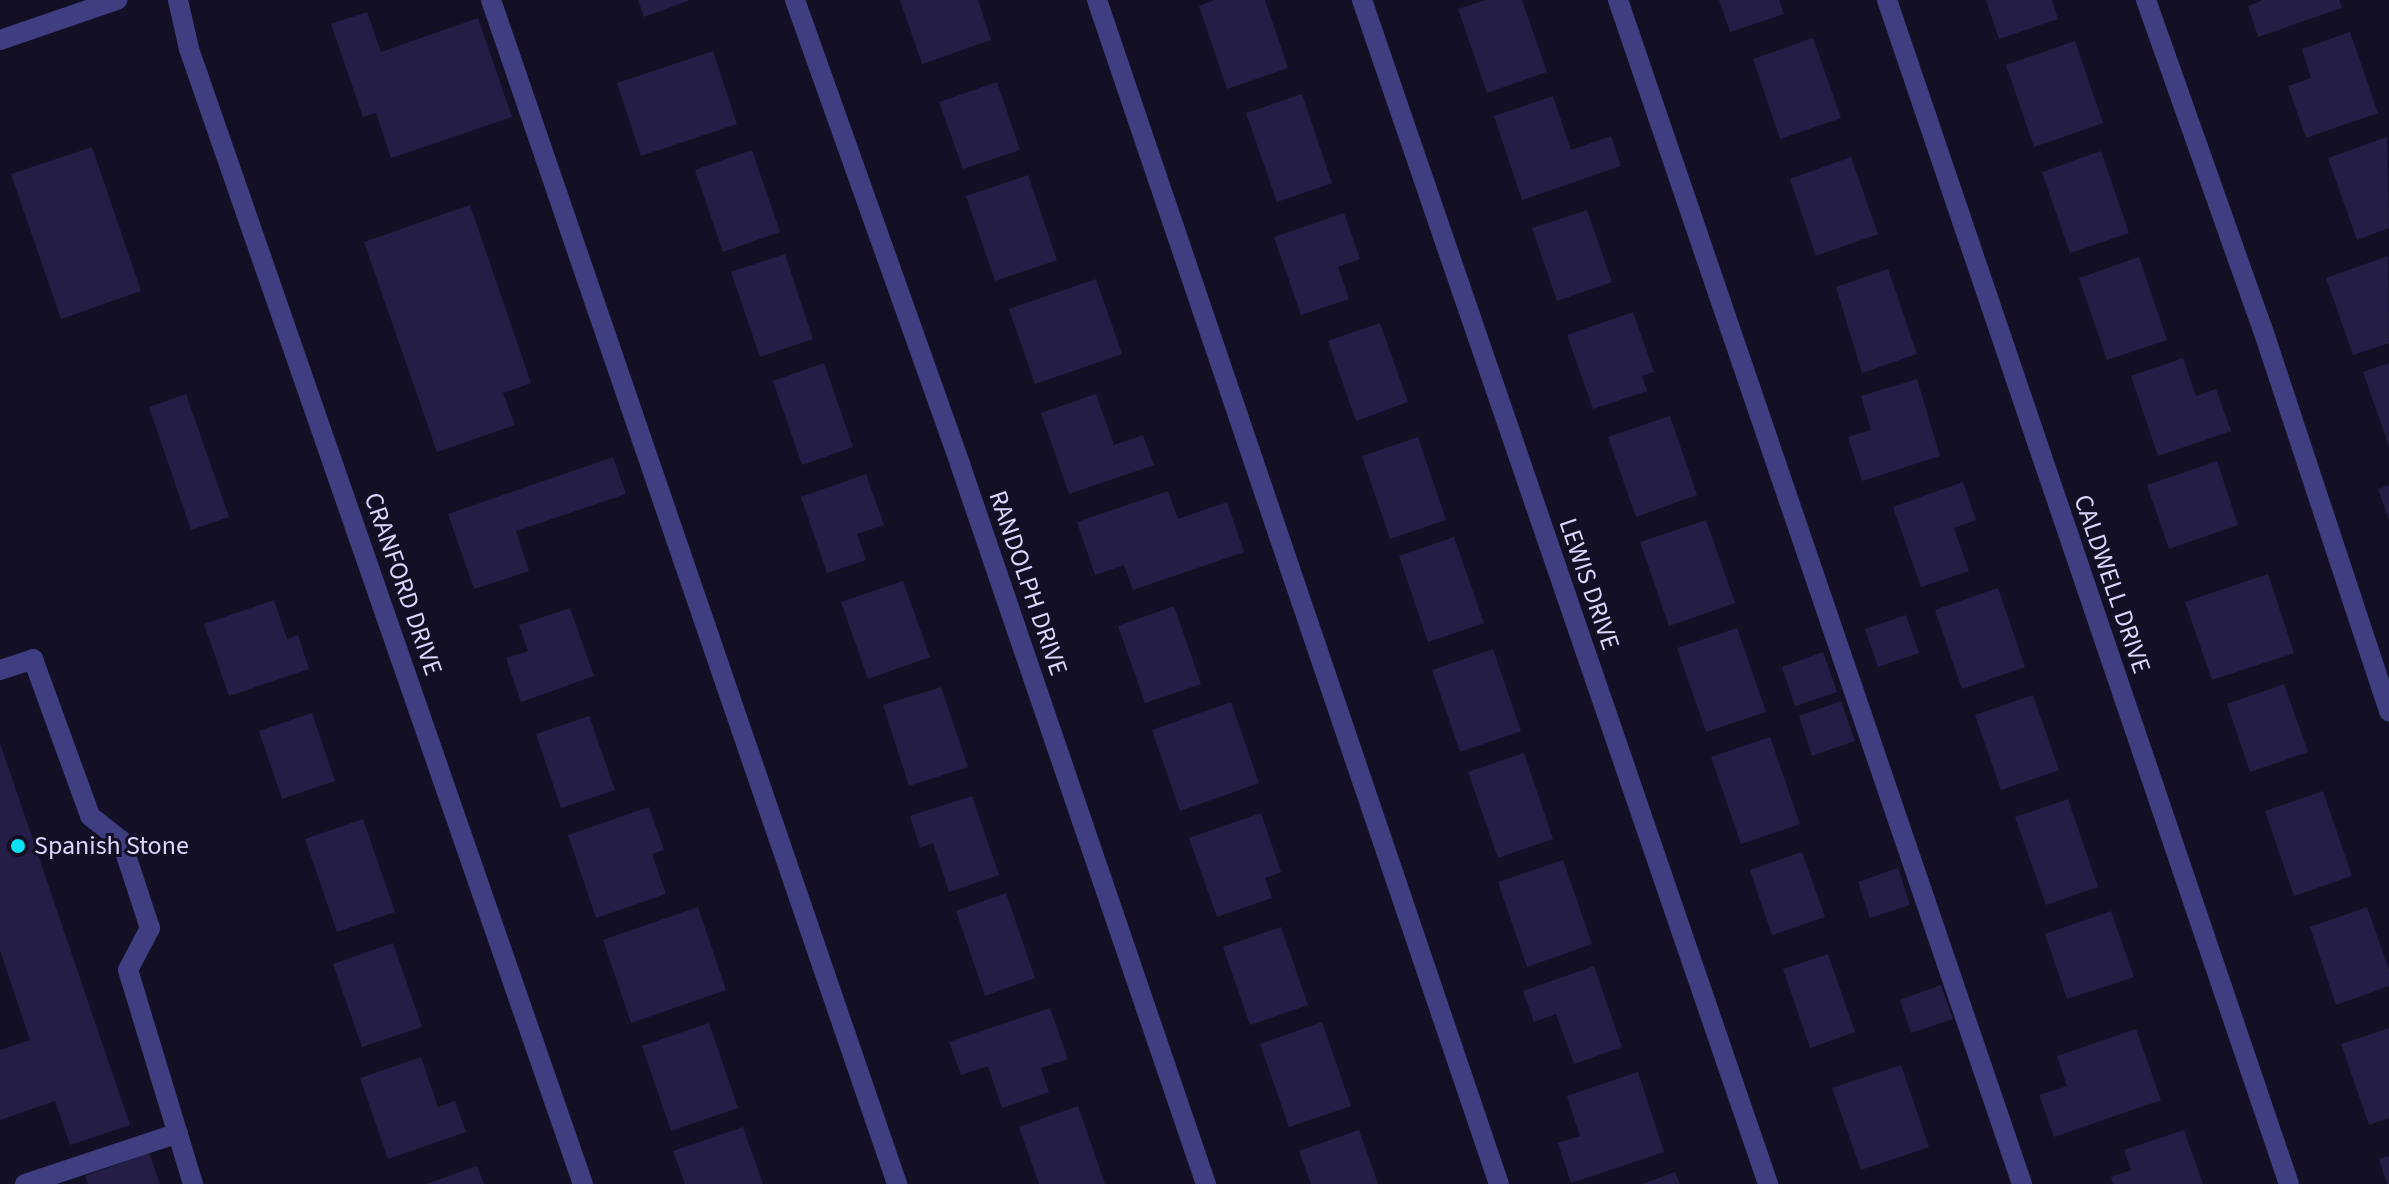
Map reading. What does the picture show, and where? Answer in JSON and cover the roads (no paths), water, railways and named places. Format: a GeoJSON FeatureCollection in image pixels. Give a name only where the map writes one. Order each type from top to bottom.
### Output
{"type":"FeatureCollection","features":[{"type":"Feature","properties":{"kind":"street"},"geometry":{"type":"LineString","coordinates":[[0,40],[117,0]]}},
{"type":"Feature","properties":{"kind":"street","name":"CRANFORD DRIVE"},"geometry":{"type":"LineString","coordinates":[[178,0],[189,49],[583,1184]]}},
{"type":"Feature","properties":{"kind":"street"},"geometry":{"type":"LineString","coordinates":[[491,0],[897,1184]]}},
{"type":"Feature","properties":{"kind":"street","name":"RANDOLPH DRIVE"},"geometry":{"type":"LineString","coordinates":[[795,0],[960,464],[1206,1184]]}},
{"type":"Feature","properties":{"kind":"street"},"geometry":{"type":"LineString","coordinates":[[1097,0],[1499,1184]]}},
{"type":"Feature","properties":{"kind":"street","name":"LEWIS DRIVE"},"geometry":{"type":"LineString","coordinates":[[1362,0],[1768,1184]]}},
{"type":"Feature","properties":{"kind":"street"},"geometry":{"type":"LineString","coordinates":[[1618,0],[2022,1184]]}},
{"type":"Feature","properties":{"kind":"street","name":"CALDWELL DRIVE"},"geometry":{"type":"LineString","coordinates":[[1887,0],[2289,1184]]}},
{"type":"Feature","properties":{"kind":"street"},"geometry":{"type":"LineString","coordinates":[[2146,0],[2262,327],[2389,712]]}},
{"type":"Feature","properties":{"kind":"street"},"geometry":{"type":"LineString","coordinates":[[0,670],[33,659],[90,816],[121,840],[150,928],[128,970],[193,1184]]}},
{"type":"Feature","properties":{"kind":"street"},"geometry":{"type":"LineString","coordinates":[[25,1184],[178,1133]]}},
{"type":"Feature","properties":{"kind":"place","name":"Spanish Stone"},"geometry":{"type":"Point","coordinates":[18,846]}}]}
